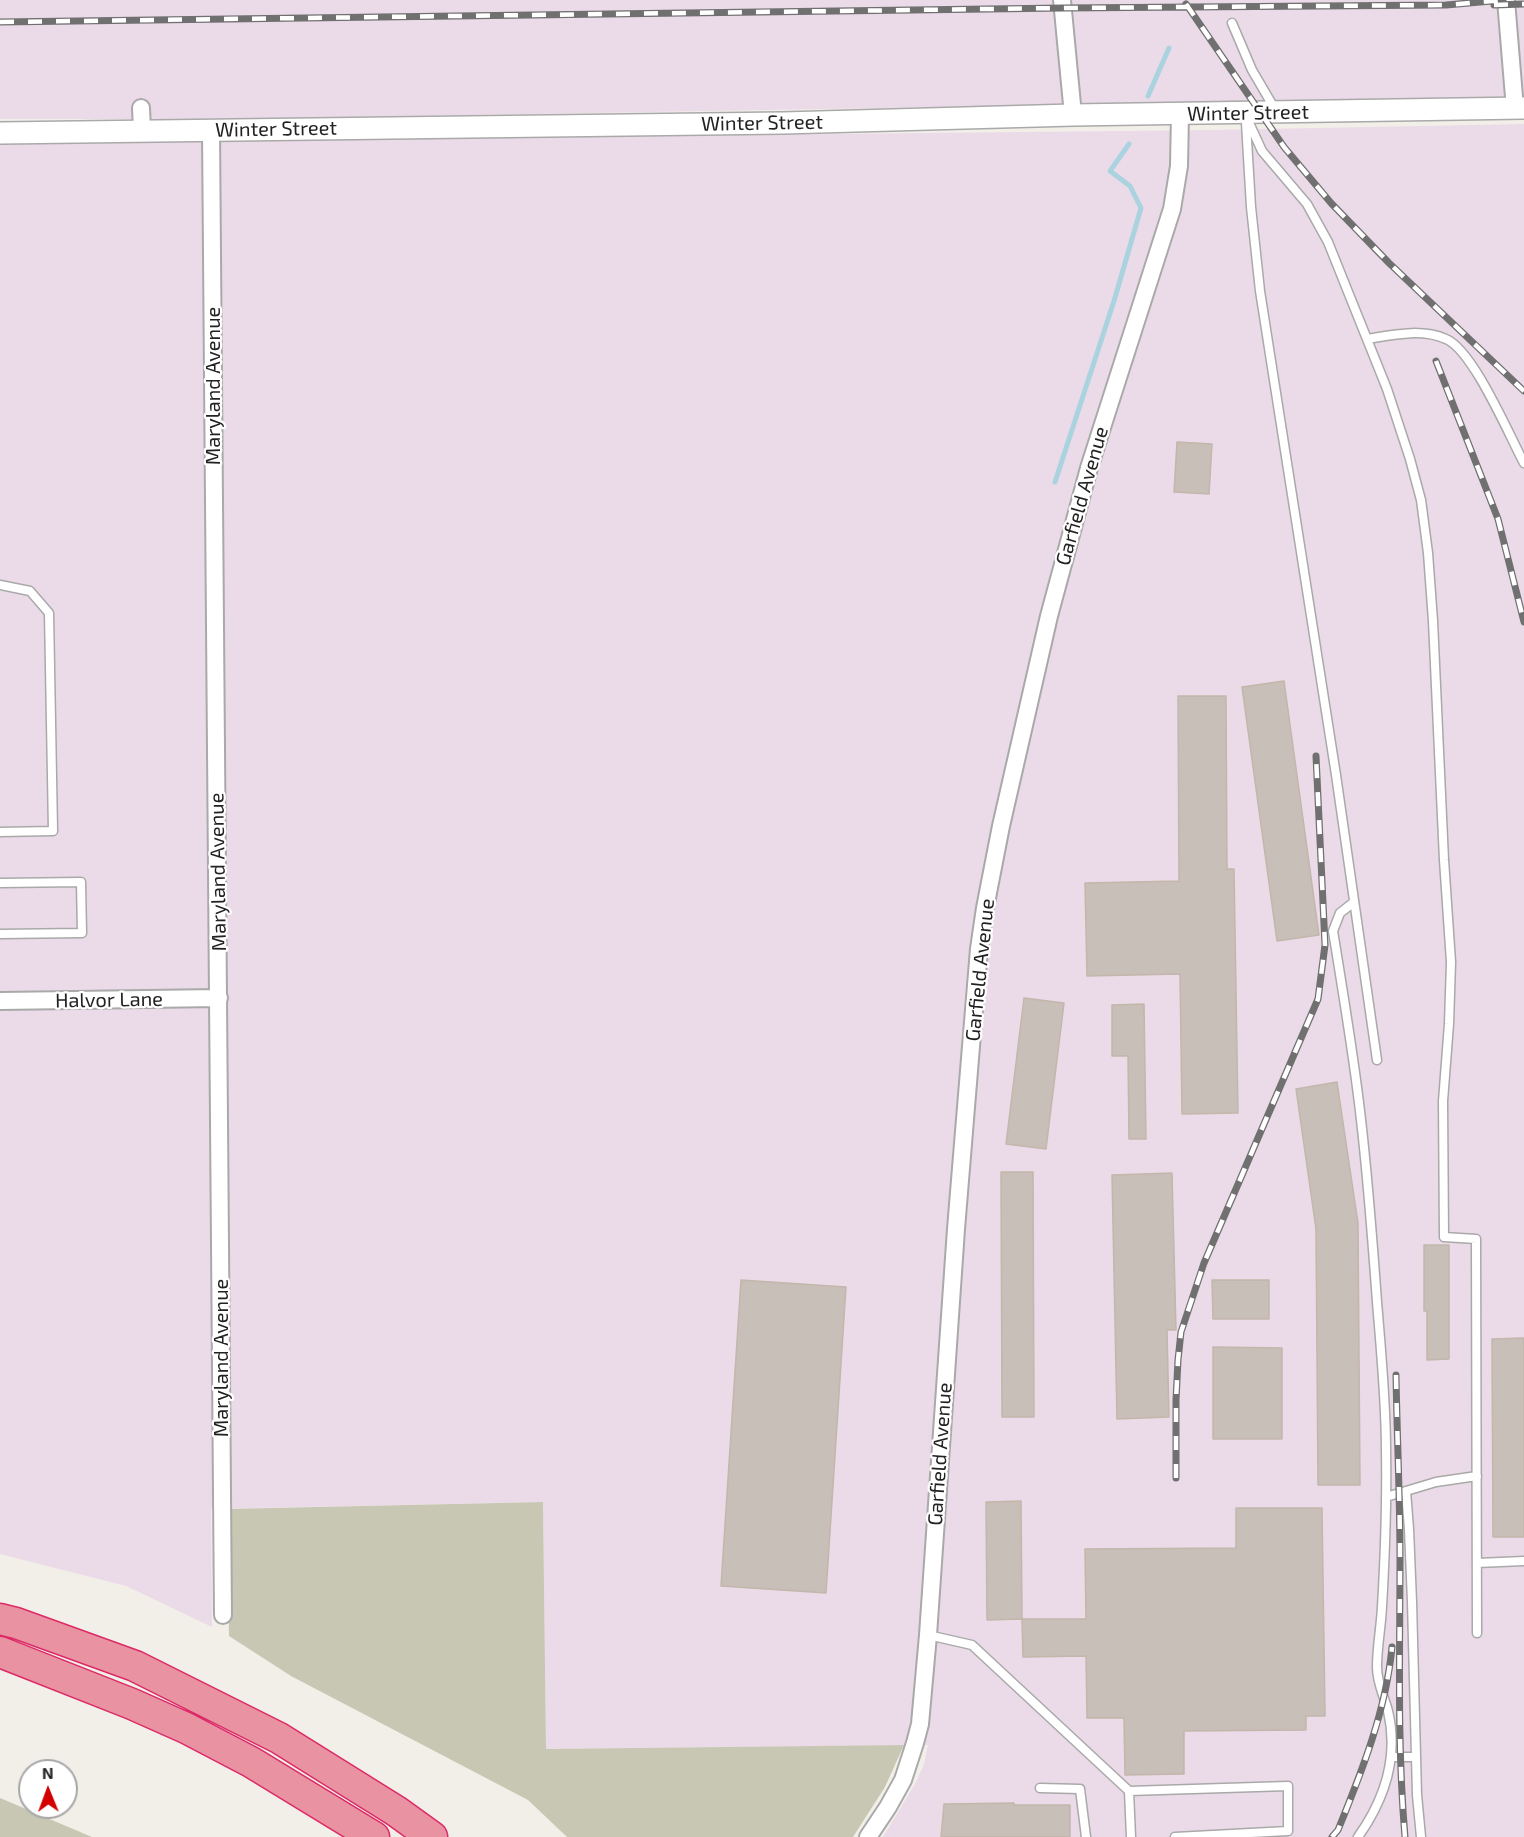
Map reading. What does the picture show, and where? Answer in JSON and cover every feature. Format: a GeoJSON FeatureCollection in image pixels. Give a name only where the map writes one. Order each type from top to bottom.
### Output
{"type":"FeatureCollection","features":[{"type":"Feature","properties":{"kind":"highway"},"geometry":{"type":"LineString","coordinates":[[0,1619],[135,1666],[279,1738],[396,1811],[432,1837]]}},
{"type":"Feature","properties":{"kind":"highway"},"geometry":{"type":"LineString","coordinates":[[0,1652],[186,1728],[251,1762],[374,1837]]}},
{"type":"Feature","properties":{"kind":"street"},"geometry":{"type":"LineString","coordinates":[[1062,0],[1073,115]]}},
{"type":"Feature","properties":{"kind":"street"},"geometry":{"type":"LineString","coordinates":[[1506,0],[1520,109]]}},
{"type":"Feature","properties":{"kind":"street"},"geometry":{"type":"LineString","coordinates":[[141,108],[142,130]]}},
{"type":"Feature","properties":{"kind":"street","name":"Winter Street"},"geometry":{"type":"LineString","coordinates":[[0,133],[783,123],[1073,115],[1520,109]]}},
{"type":"Feature","properties":{"kind":"street","name":"Garfield Avenue"},"geometry":{"type":"LineString","coordinates":[[868,1837],[903,1780],[920,1724],[956,1229],[979,949],[985,909],[1026,713],[1055,593],[1101,428],[1173,203],[1179,166],[1180,114]]}},
{"type":"Feature","properties":{"kind":"street","name":"Maryland Avenue"},"geometry":{"type":"LineString","coordinates":[[211,129],[223,1615]]}},
{"type":"Feature","properties":{"kind":"street","name":"Halvor Lane"},"geometry":{"type":"LineString","coordinates":[[0,1001],[219,998]]}},
{"type":"Feature","properties":{"kind":"lane"},"geometry":{"type":"LineString","coordinates":[[1232,23],[1252,70],[1277,113]]}},
{"type":"Feature","properties":{"kind":"lane"},"geometry":{"type":"LineString","coordinates":[[1245,113],[1262,151],[1301,196],[1314,215],[1328,243],[1393,405],[1416,476],[1421,500],[1427,542],[1436,675],[1451,962],[1443,1101],[1444,1237],[1476,1239],[1477,1634]]}},
{"type":"Feature","properties":{"kind":"lane"},"geometry":{"type":"LineString","coordinates":[[1245,113],[1251,207],[1260,291],[1336,775],[1377,1060]]}},
{"type":"Feature","properties":{"kind":"lane"},"geometry":{"type":"LineString","coordinates":[[1367,339],[1403,333],[1422,334],[1447,339],[1459,347],[1476,371],[1524,464]]}},
{"type":"Feature","properties":{"kind":"lane"},"geometry":{"type":"LineString","coordinates":[[0,585],[30,591],[49,613],[53,831],[0,832]]}},
{"type":"Feature","properties":{"kind":"lane"},"geometry":{"type":"LineString","coordinates":[[0,884],[81,882],[82,933],[0,934]]}},
{"type":"Feature","properties":{"kind":"lane"},"geometry":{"type":"LineString","coordinates":[[1354,902],[1340,913],[1333,931],[1358,1094],[1368,1189],[1385,1413],[1386,1497],[1382,1609],[1377,1669],[1379,1686],[1388,1710],[1391,1728],[1391,1757],[1386,1785],[1381,1800],[1358,1837]]}},
{"type":"Feature","properties":{"kind":"lane"},"geometry":{"type":"LineString","coordinates":[[1386,1497],[1447,1479],[1477,1476]]}},
{"type":"Feature","properties":{"kind":"lane"},"geometry":{"type":"LineString","coordinates":[[1406,1491],[1411,1571],[1418,1812],[1421,1837]]}},
{"type":"Feature","properties":{"kind":"lane"},"geometry":{"type":"LineString","coordinates":[[1477,1563],[1524,1562]]}},
{"type":"Feature","properties":{"kind":"lane"},"geometry":{"type":"LineString","coordinates":[[928,1635],[972,1645],[1129,1791],[1131,1837]]}},
{"type":"Feature","properties":{"kind":"lane"},"geometry":{"type":"LineString","coordinates":[[1391,1757],[1416,1757]]}},
{"type":"Feature","properties":{"kind":"lane"},"geometry":{"type":"LineString","coordinates":[[1129,1791],[1288,1786],[1285,1834],[1176,1837]]}},
{"type":"Feature","properties":{"kind":"lane"},"geometry":{"type":"LineString","coordinates":[[1040,1788],[1080,1789],[1086,1837]]}},
{"type":"Feature","properties":{"kind":"shaded area"},"geometry":{"type":"Polygon","coordinates":[[[0,0],[1524,0],[1524,97],[240,119],[0,119],[0,0]]]}},
{"type":"Feature","properties":{"kind":"shaded area"},"geometry":{"type":"Polygon","coordinates":[[[1524,124],[1524,1837],[883,1837],[915,1784],[924,1764],[928,1745],[546,1749],[543,1502],[211,1509],[212,1627],[126,1586],[0,1554],[0,143],[1212,130],[1524,124]]]}},
{"type":"Feature","properties":{"kind":"shaded area"},"geometry":{"type":"Polygon","coordinates":[[[543,1502],[546,1749],[904,1745],[885,1787],[853,1837],[567,1837],[528,1800],[291,1676],[229,1636],[227,1509],[543,1502]]]}},
{"type":"Feature","properties":{"kind":"shaded area"},"geometry":{"type":"Polygon","coordinates":[[[0,1798],[18,1806],[18,1819],[50,1819],[92,1837],[0,1837],[0,1798]]]}},
{"type":"Feature","properties":{"kind":"building"},"geometry":{"type":"Polygon","coordinates":[[[1177,442],[1212,444],[1209,494],[1174,492],[1177,442]]]}},
{"type":"Feature","properties":{"kind":"building"},"geometry":{"type":"Polygon","coordinates":[[[1284,681],[1319,935],[1277,941],[1242,687],[1284,681]]]}},
{"type":"Feature","properties":{"kind":"building"},"geometry":{"type":"Polygon","coordinates":[[[1178,696],[1226,696],[1227,869],[1234,869],[1238,1113],[1182,1114],[1180,974],[1087,976],[1085,883],[1179,881],[1178,696]]]}},
{"type":"Feature","properties":{"kind":"building"},"geometry":{"type":"Polygon","coordinates":[[[1024,998],[1064,1003],[1046,1149],[1006,1144],[1024,998]]]}},
{"type":"Feature","properties":{"kind":"building"},"geometry":{"type":"Polygon","coordinates":[[[1144,1004],[1146,1139],[1129,1139],[1128,1056],[1112,1056],[1112,1005],[1144,1004]]]}},
{"type":"Feature","properties":{"kind":"building"},"geometry":{"type":"Polygon","coordinates":[[[1337,1082],[1358,1223],[1360,1485],[1318,1485],[1316,1229],[1296,1089],[1337,1082]]]}},
{"type":"Feature","properties":{"kind":"building"},"geometry":{"type":"Polygon","coordinates":[[[1001,1172],[1033,1172],[1034,1417],[1002,1417],[1001,1172]]]}},
{"type":"Feature","properties":{"kind":"building"},"geometry":{"type":"Polygon","coordinates":[[[1172,1173],[1176,1330],[1167,1330],[1169,1417],[1117,1419],[1112,1175],[1172,1173]]]}},
{"type":"Feature","properties":{"kind":"building"},"geometry":{"type":"Polygon","coordinates":[[[1424,1245],[1449,1245],[1449,1359],[1427,1360],[1424,1245]]]}},
{"type":"Feature","properties":{"kind":"building"},"geometry":{"type":"Polygon","coordinates":[[[741,1280],[846,1287],[826,1593],[721,1586],[741,1280]]]}},
{"type":"Feature","properties":{"kind":"building"},"geometry":{"type":"Polygon","coordinates":[[[1212,1280],[1269,1280],[1269,1319],[1213,1319],[1212,1280]]]}},
{"type":"Feature","properties":{"kind":"building"},"geometry":{"type":"Polygon","coordinates":[[[1524,1338],[1524,1537],[1493,1537],[1492,1339],[1524,1338]]]}},
{"type":"Feature","properties":{"kind":"building"},"geometry":{"type":"Polygon","coordinates":[[[1213,1347],[1282,1348],[1282,1439],[1213,1439],[1213,1347]]]}},
{"type":"Feature","properties":{"kind":"building"},"geometry":{"type":"Polygon","coordinates":[[[1021,1501],[1022,1619],[987,1620],[986,1502],[1021,1501]]]}},
{"type":"Feature","properties":{"kind":"building"},"geometry":{"type":"Polygon","coordinates":[[[1236,1508],[1322,1508],[1325,1716],[1306,1716],[1306,1730],[1184,1731],[1184,1774],[1125,1775],[1124,1718],[1087,1718],[1086,1656],[1023,1657],[1022,1619],[1086,1619],[1085,1549],[1236,1548],[1236,1508]]]}},
{"type":"Feature","properties":{"kind":"building"},"geometry":{"type":"Polygon","coordinates":[[[1014,1803],[1014,1805],[1070,1805],[1070,1837],[941,1837],[944,1804],[1014,1803]]]}},
{"type":"Feature","properties":{"kind":"waterway"},"geometry":{"type":"LineString","coordinates":[[1148,96],[1169,48]]}},
{"type":"Feature","properties":{"kind":"waterway"},"geometry":{"type":"LineString","coordinates":[[1055,482],[1114,301],[1141,208],[1130,186],[1110,171],[1129,144]]}},
{"type":"Feature","properties":{"kind":"railway"},"geometry":{"type":"LineString","coordinates":[[0,22],[1446,5],[1503,0]]}},
{"type":"Feature","properties":{"kind":"railway"},"geometry":{"type":"LineString","coordinates":[[1186,4],[1284,147],[1331,203],[1389,263],[1524,391]]}},
{"type":"Feature","properties":{"kind":"railway"},"geometry":{"type":"LineString","coordinates":[[1494,5],[1524,4]]}},
{"type":"Feature","properties":{"kind":"railway"},"geometry":{"type":"LineString","coordinates":[[1436,361],[1498,519],[1524,622]]}},
{"type":"Feature","properties":{"kind":"railway"},"geometry":{"type":"LineString","coordinates":[[1176,1478],[1176,1400],[1181,1332],[1204,1263],[1318,999],[1325,945],[1316,756]]}},
{"type":"Feature","properties":{"kind":"railway"},"geometry":{"type":"LineString","coordinates":[[1396,1375],[1400,1535],[1400,1732],[1405,1837]]}},
{"type":"Feature","properties":{"kind":"railway"},"geometry":{"type":"LineString","coordinates":[[1332,1837],[1338,1830],[1372,1740],[1389,1671],[1392,1647]]}}]}
